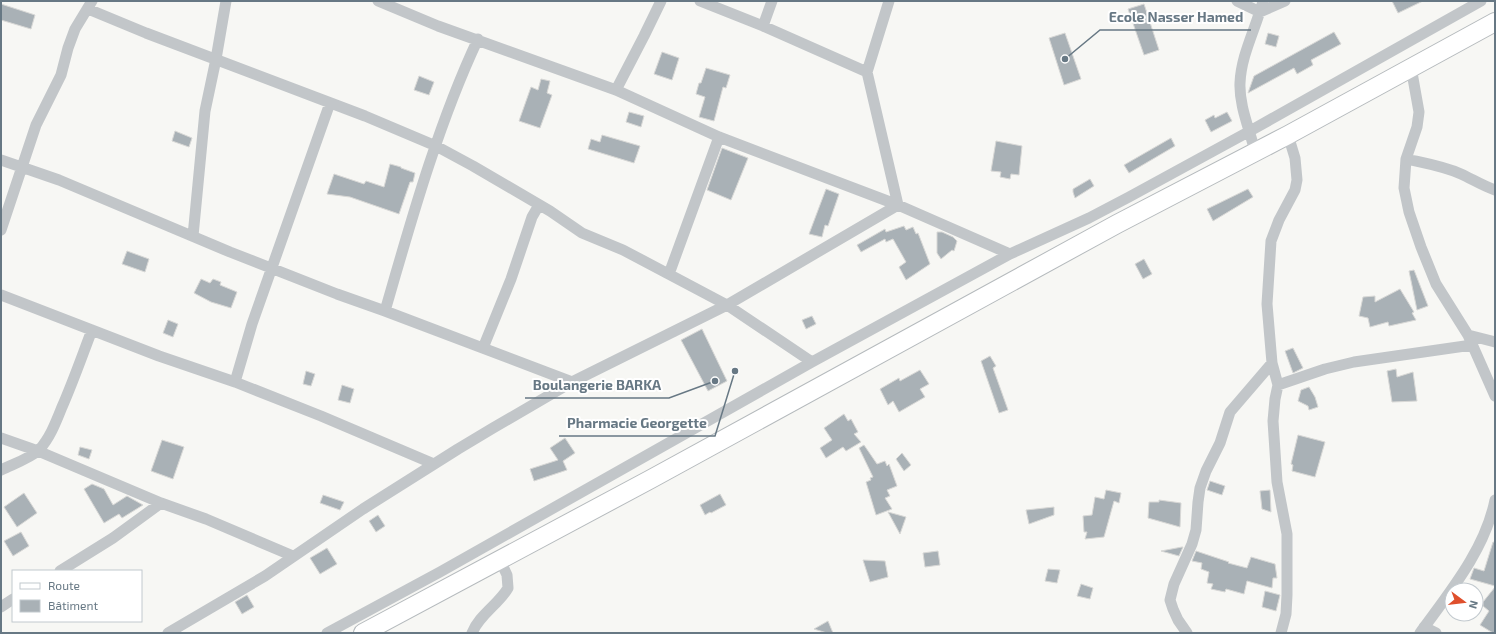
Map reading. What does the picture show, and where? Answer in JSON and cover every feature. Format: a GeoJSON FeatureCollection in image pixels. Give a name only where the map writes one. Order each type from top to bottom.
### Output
{"type":"FeatureCollection","features":[{"type":"Feature","properties":{"kind":"main road"},"geometry":{"type":"LineString","coordinates":[[362,633],[813,391],[1110,228],[1288,135],[1495,22]]}},
{"type":"Feature","properties":{"kind":"street"},"geometry":{"type":"LineString","coordinates":[[193,236],[205,111],[226,1]]}},
{"type":"Feature","properties":{"kind":"street"},"geometry":{"type":"LineString","coordinates":[[378,1],[438,26],[616,90],[719,137],[898,206],[1010,254]]}},
{"type":"Feature","properties":{"kind":"street"},"geometry":{"type":"LineString","coordinates":[[616,90],[661,1]]}},
{"type":"Feature","properties":{"kind":"street"},"geometry":{"type":"LineString","coordinates":[[700,1],[763,26],[867,72]]}},
{"type":"Feature","properties":{"kind":"street"},"geometry":{"type":"LineString","coordinates":[[763,26],[772,1]]}},
{"type":"Feature","properties":{"kind":"street"},"geometry":{"type":"LineString","coordinates":[[889,1],[867,72],[898,206]]}},
{"type":"Feature","properties":{"kind":"street"},"geometry":{"type":"LineString","coordinates":[[1237,1],[1262,6],[1284,1]]}},
{"type":"Feature","properties":{"kind":"street"},"geometry":{"type":"LineString","coordinates":[[327,633],[440,572],[812,362],[1010,254],[1102,211],[1250,131],[1481,1]]}},
{"type":"Feature","properties":{"kind":"street"},"geometry":{"type":"LineString","coordinates":[[1,230],[36,125],[61,75],[72,37],[90,5],[146,33],[365,116],[436,146],[550,211],[582,234],[623,250],[727,305],[812,362]]}},
{"type":"Feature","properties":{"kind":"street"},"geometry":{"type":"LineString","coordinates":[[1255,152],[1242,105],[1240,84],[1244,59],[1262,6]]}},
{"type":"Feature","properties":{"kind":"street"},"geometry":{"type":"LineString","coordinates":[[385,311],[436,146],[463,71],[478,40]]}},
{"type":"Feature","properties":{"kind":"street"},"geometry":{"type":"LineString","coordinates":[[1411,67],[1419,112],[1417,127],[1406,159],[1404,188],[1409,212],[1420,247],[1436,284],[1470,340],[1495,394]]}},
{"type":"Feature","properties":{"kind":"street"},"geometry":{"type":"LineString","coordinates":[[235,382],[252,324],[330,103]]}},
{"type":"Feature","properties":{"kind":"street"},"geometry":{"type":"LineString","coordinates":[[1281,633],[1286,614],[1287,534],[1277,482],[1273,421],[1278,385],[1272,363],[1266,304],[1271,241],[1279,220],[1295,190],[1297,180],[1295,158],[1288,135]]}},
{"type":"Feature","properties":{"kind":"street"},"geometry":{"type":"LineString","coordinates":[[669,274],[719,137]]}},
{"type":"Feature","properties":{"kind":"street"},"geometry":{"type":"LineString","coordinates":[[1406,159],[1427,163],[1460,173],[1484,186],[1495,190]]}},
{"type":"Feature","properties":{"kind":"street"},"geometry":{"type":"LineString","coordinates":[[1,160],[59,180],[337,294],[572,382]]}},
{"type":"Feature","properties":{"kind":"street"},"geometry":{"type":"LineString","coordinates":[[483,348],[511,279],[532,217],[539,205]]}},
{"type":"Feature","properties":{"kind":"street"},"geometry":{"type":"LineString","coordinates":[[168,633],[182,630],[434,464],[572,382],[727,305],[898,206]]}},
{"type":"Feature","properties":{"kind":"street"},"geometry":{"type":"LineString","coordinates":[[1,295],[159,356],[235,382],[321,416],[434,464]]}},
{"type":"Feature","properties":{"kind":"street"},"geometry":{"type":"LineString","coordinates":[[1,470],[24,460],[38,451],[52,431],[92,330]]}},
{"type":"Feature","properties":{"kind":"street"},"geometry":{"type":"LineString","coordinates":[[1278,385],[1354,362],[1470,340],[1495,342]]}},
{"type":"Feature","properties":{"kind":"street"},"geometry":{"type":"LineString","coordinates":[[1187,633],[1172,609],[1170,600],[1174,584],[1192,544],[1196,530],[1200,488],[1206,471],[1220,443],[1230,412],[1272,363]]}},
{"type":"Feature","properties":{"kind":"street"},"geometry":{"type":"LineString","coordinates":[[1,438],[38,451],[161,504],[206,519],[293,556]]}},
{"type":"Feature","properties":{"kind":"street"},"geometry":{"type":"LineString","coordinates":[[1436,633],[1422,630],[1454,585],[1484,535],[1491,517],[1495,500]]}},
{"type":"Feature","properties":{"kind":"street"},"geometry":{"type":"LineString","coordinates":[[62,570],[113,538],[161,504]]}},
{"type":"Feature","properties":{"kind":"street"},"geometry":{"type":"LineString","coordinates":[[472,633],[478,623],[500,601],[508,588],[507,575],[500,560]]}},
{"type":"Feature","properties":{"kind":"street"},"geometry":{"type":"LineString","coordinates":[[1,607],[12,600]]}},
{"type":"Feature","properties":{"kind":"building"},"geometry":{"type":"Polygon","coordinates":[[[1392,1],[1423,1],[1398,13],[1392,1]]]}},
{"type":"Feature","properties":{"kind":"building"},"geometry":{"type":"Polygon","coordinates":[[[1,4],[35,15],[31,29],[1,20],[1,4]]]}},
{"type":"Feature","properties":{"kind":"building"},"geometry":{"type":"Polygon","coordinates":[[[1144,4],[1159,50],[1144,55],[1128,9],[1144,4]]]}},
{"type":"Feature","properties":{"kind":"building"},"geometry":{"type":"Polygon","coordinates":[[[1334,32],[1341,44],[1311,60],[1313,65],[1297,74],[1294,68],[1248,93],[1254,76],[1334,32]]]}},
{"type":"Feature","properties":{"kind":"building"},"geometry":{"type":"Polygon","coordinates":[[[1065,33],[1081,79],[1064,85],[1049,38],[1065,33]]]}},
{"type":"Feature","properties":{"kind":"building"},"geometry":{"type":"Polygon","coordinates":[[[1268,33],[1279,36],[1276,47],[1265,44],[1268,33]]]}},
{"type":"Feature","properties":{"kind":"building"},"geometry":{"type":"Polygon","coordinates":[[[662,52],[679,58],[672,80],[654,74],[662,52]]]}},
{"type":"Feature","properties":{"kind":"building"},"geometry":{"type":"Polygon","coordinates":[[[706,68],[730,75],[726,88],[723,87],[714,121],[699,117],[705,97],[696,94],[706,68]]]}},
{"type":"Feature","properties":{"kind":"building"},"geometry":{"type":"Polygon","coordinates":[[[419,76],[434,82],[429,95],[414,90],[419,76]]]}},
{"type":"Feature","properties":{"kind":"building"},"geometry":{"type":"Polygon","coordinates":[[[541,79],[550,81],[547,93],[552,95],[540,128],[519,121],[531,87],[538,90],[541,79]]]}},
{"type":"Feature","properties":{"kind":"building"},"geometry":{"type":"Polygon","coordinates":[[[629,112],[644,116],[641,127],[626,122],[629,112]]]}},
{"type":"Feature","properties":{"kind":"building"},"geometry":{"type":"Polygon","coordinates":[[[1227,112],[1232,121],[1211,132],[1205,120],[1214,115],[1215,118],[1227,112]]]}},
{"type":"Feature","properties":{"kind":"building"},"geometry":{"type":"Polygon","coordinates":[[[175,131],[192,138],[189,147],[172,141],[175,131]]]}},
{"type":"Feature","properties":{"kind":"building"},"geometry":{"type":"Polygon","coordinates":[[[602,135],[640,146],[634,163],[588,149],[591,139],[600,142],[602,135]]]}},
{"type":"Feature","properties":{"kind":"building"},"geometry":{"type":"Polygon","coordinates":[[[1171,138],[1175,146],[1129,173],[1124,165],[1171,138]]]}},
{"type":"Feature","properties":{"kind":"building"},"geometry":{"type":"Polygon","coordinates":[[[996,141],[1022,146],[1019,175],[1011,174],[1010,179],[1000,177],[1001,172],[991,171],[996,141]]]}},
{"type":"Feature","properties":{"kind":"building"},"geometry":{"type":"Polygon","coordinates":[[[722,148],[748,158],[731,200],[707,190],[722,148]]]}},
{"type":"Feature","properties":{"kind":"building"},"geometry":{"type":"Polygon","coordinates":[[[390,164],[415,173],[413,182],[410,182],[399,214],[350,197],[327,194],[334,174],[364,184],[366,181],[384,187],[390,164]]]}},
{"type":"Feature","properties":{"kind":"building"},"geometry":{"type":"Polygon","coordinates":[[[1090,179],[1094,186],[1075,198],[1073,189],[1090,179]]]}},
{"type":"Feature","properties":{"kind":"building"},"geometry":{"type":"Polygon","coordinates":[[[826,189],[839,194],[828,226],[825,225],[822,237],[809,234],[826,189]]]}},
{"type":"Feature","properties":{"kind":"building"},"geometry":{"type":"Polygon","coordinates":[[[1248,189],[1253,197],[1213,221],[1207,209],[1248,189]]]}},
{"type":"Feature","properties":{"kind":"building"},"geometry":{"type":"Polygon","coordinates":[[[904,226],[906,230],[913,227],[916,234],[918,233],[930,264],[906,280],[899,267],[906,262],[893,239],[886,242],[885,239],[861,252],[857,245],[885,229],[886,232],[904,226]]]}},
{"type":"Feature","properties":{"kind":"building"},"geometry":{"type":"Polygon","coordinates":[[[937,232],[942,232],[953,237],[957,241],[954,251],[952,250],[941,259],[937,253],[937,232]]]}},
{"type":"Feature","properties":{"kind":"building"},"geometry":{"type":"Polygon","coordinates":[[[127,251],[149,259],[145,272],[122,264],[127,251]]]}},
{"type":"Feature","properties":{"kind":"building"},"geometry":{"type":"Polygon","coordinates":[[[1144,259],[1152,274],[1143,279],[1135,264],[1144,259]]]}},
{"type":"Feature","properties":{"kind":"building"},"geometry":{"type":"Polygon","coordinates":[[[1414,270],[1428,306],[1417,310],[1409,271],[1414,270]]]}},
{"type":"Feature","properties":{"kind":"building"},"geometry":{"type":"Polygon","coordinates":[[[201,279],[210,283],[213,279],[221,282],[220,285],[237,292],[231,308],[211,302],[194,293],[201,279]]]}},
{"type":"Feature","properties":{"kind":"building"},"geometry":{"type":"Polygon","coordinates":[[[1400,289],[1414,312],[1412,313],[1416,320],[1389,326],[1388,322],[1370,327],[1368,318],[1359,316],[1363,297],[1375,296],[1375,302],[1400,289]]]}},
{"type":"Feature","properties":{"kind":"building"},"geometry":{"type":"Polygon","coordinates":[[[812,316],[816,324],[806,329],[802,320],[812,316]]]}},
{"type":"Feature","properties":{"kind":"building"},"geometry":{"type":"Polygon","coordinates":[[[168,320],[178,324],[173,337],[163,333],[168,320]]]}},
{"type":"Feature","properties":{"kind":"building"},"geometry":{"type":"Polygon","coordinates":[[[702,329],[727,381],[708,391],[681,340],[702,329]]]}},
{"type":"Feature","properties":{"kind":"building"},"geometry":{"type":"Polygon","coordinates":[[[1293,348],[1303,368],[1293,373],[1285,351],[1293,348]]]}},
{"type":"Feature","properties":{"kind":"building"},"geometry":{"type":"Polygon","coordinates":[[[990,356],[996,366],[993,368],[1008,410],[999,413],[981,361],[990,356]]]}},
{"type":"Feature","properties":{"kind":"building"},"geometry":{"type":"Polygon","coordinates":[[[1396,369],[1397,377],[1413,372],[1417,401],[1392,402],[1387,371],[1396,369]]]}},
{"type":"Feature","properties":{"kind":"building"},"geometry":{"type":"Polygon","coordinates":[[[920,370],[929,384],[920,389],[925,397],[899,412],[893,401],[888,405],[880,389],[899,378],[900,381],[920,370]]]}},
{"type":"Feature","properties":{"kind":"building"},"geometry":{"type":"Polygon","coordinates":[[[306,371],[315,374],[311,386],[303,384],[306,371]]]}},
{"type":"Feature","properties":{"kind":"building"},"geometry":{"type":"Polygon","coordinates":[[[342,385],[354,389],[350,403],[338,400],[342,385]]]}},
{"type":"Feature","properties":{"kind":"building"},"geometry":{"type":"Polygon","coordinates":[[[1309,387],[1315,397],[1318,407],[1309,410],[1308,406],[1298,401],[1301,390],[1309,387]]]}},
{"type":"Feature","properties":{"kind":"building"},"geometry":{"type":"Polygon","coordinates":[[[844,414],[848,421],[851,419],[858,432],[854,434],[861,442],[846,451],[843,447],[826,458],[820,448],[832,440],[824,428],[844,414]]]}},
{"type":"Feature","properties":{"kind":"building"},"geometry":{"type":"Polygon","coordinates":[[[1298,435],[1325,442],[1315,477],[1292,471],[1293,465],[1291,464],[1298,435]]]}},
{"type":"Feature","properties":{"kind":"building"},"geometry":{"type":"Polygon","coordinates":[[[565,438],[575,453],[563,461],[567,470],[534,481],[530,469],[558,460],[550,448],[565,438]]]}},
{"type":"Feature","properties":{"kind":"building"},"geometry":{"type":"Polygon","coordinates":[[[162,440],[184,447],[173,479],[151,471],[162,440]]]}},
{"type":"Feature","properties":{"kind":"building"},"geometry":{"type":"Polygon","coordinates":[[[864,445],[877,464],[885,461],[887,466],[889,464],[897,486],[887,490],[890,496],[885,498],[892,509],[876,515],[866,482],[871,480],[870,478],[873,477],[859,448],[864,445]]]}},
{"type":"Feature","properties":{"kind":"building"},"geometry":{"type":"Polygon","coordinates":[[[80,447],[92,450],[89,459],[78,455],[80,447]]]}},
{"type":"Feature","properties":{"kind":"building"},"geometry":{"type":"Polygon","coordinates":[[[902,453],[911,465],[904,471],[896,459],[902,453]]]}},
{"type":"Feature","properties":{"kind":"building"},"geometry":{"type":"Polygon","coordinates":[[[1210,481],[1225,486],[1222,495],[1207,490],[1210,481]]]}},
{"type":"Feature","properties":{"kind":"building"},"geometry":{"type":"Polygon","coordinates":[[[92,484],[104,489],[113,505],[127,496],[143,505],[122,518],[119,514],[104,523],[84,489],[92,484]]]}},
{"type":"Feature","properties":{"kind":"building"},"geometry":{"type":"Polygon","coordinates":[[[1106,490],[1121,493],[1119,503],[1114,501],[1104,537],[1085,539],[1087,532],[1084,532],[1083,516],[1092,515],[1095,497],[1104,499],[1106,490]]]}},
{"type":"Feature","properties":{"kind":"building"},"geometry":{"type":"Polygon","coordinates":[[[1270,490],[1271,512],[1262,509],[1260,491],[1270,490]]]}},
{"type":"Feature","properties":{"kind":"building"},"geometry":{"type":"Polygon","coordinates":[[[24,493],[37,513],[17,527],[4,507],[24,493]]]}},
{"type":"Feature","properties":{"kind":"building"},"geometry":{"type":"Polygon","coordinates":[[[720,494],[726,505],[705,515],[700,505],[720,494]]]}},
{"type":"Feature","properties":{"kind":"building"},"geometry":{"type":"Polygon","coordinates":[[[323,495],[344,502],[340,510],[320,503],[323,495]]]}},
{"type":"Feature","properties":{"kind":"building"},"geometry":{"type":"Polygon","coordinates":[[[1159,500],[1181,503],[1180,527],[1148,518],[1149,502],[1159,502],[1159,500]]]}},
{"type":"Feature","properties":{"kind":"building"},"geometry":{"type":"Polygon","coordinates":[[[1054,507],[1054,515],[1029,524],[1026,510],[1054,507]]]}},
{"type":"Feature","properties":{"kind":"building"},"geometry":{"type":"Polygon","coordinates":[[[888,512],[906,517],[900,534],[888,512]]]}},
{"type":"Feature","properties":{"kind":"building"},"geometry":{"type":"Polygon","coordinates":[[[378,515],[385,526],[376,532],[369,521],[378,515]]]}},
{"type":"Feature","properties":{"kind":"building"},"geometry":{"type":"Polygon","coordinates":[[[21,532],[29,546],[13,556],[4,541],[21,532]]]}},
{"type":"Feature","properties":{"kind":"building"},"geometry":{"type":"Polygon","coordinates":[[[1493,542],[1495,542],[1495,586],[1470,579],[1474,568],[1484,571],[1493,542]]]}},
{"type":"Feature","properties":{"kind":"building"},"geometry":{"type":"Polygon","coordinates":[[[1183,547],[1179,556],[1161,551],[1183,547]]]}},
{"type":"Feature","properties":{"kind":"building"},"geometry":{"type":"Polygon","coordinates":[[[327,548],[337,564],[320,574],[310,558],[327,548]]]}},
{"type":"Feature","properties":{"kind":"building"},"geometry":{"type":"Polygon","coordinates":[[[938,551],[940,565],[925,567],[923,553],[938,551]]]}},
{"type":"Feature","properties":{"kind":"building"},"geometry":{"type":"Polygon","coordinates":[[[1196,551],[1229,562],[1228,563],[1247,568],[1251,557],[1275,564],[1277,578],[1273,578],[1272,588],[1247,581],[1244,594],[1226,589],[1225,592],[1211,589],[1213,584],[1207,583],[1209,572],[1201,569],[1202,563],[1192,561],[1196,551]]]}},
{"type":"Feature","properties":{"kind":"building"},"geometry":{"type":"Polygon","coordinates":[[[863,560],[885,561],[888,577],[870,582],[863,560]]]}},
{"type":"Feature","properties":{"kind":"building"},"geometry":{"type":"Polygon","coordinates":[[[1048,569],[1060,570],[1057,583],[1045,581],[1048,569]]]}},
{"type":"Feature","properties":{"kind":"building"},"geometry":{"type":"Polygon","coordinates":[[[1081,584],[1093,588],[1090,599],[1077,596],[1081,584]]]}},
{"type":"Feature","properties":{"kind":"building"},"geometry":{"type":"Polygon","coordinates":[[[1495,587],[1495,633],[1480,625],[1482,622],[1484,622],[1484,619],[1489,611],[1484,607],[1484,601],[1495,587]]]}},
{"type":"Feature","properties":{"kind":"building"},"geometry":{"type":"Polygon","coordinates":[[[1265,591],[1280,595],[1276,611],[1262,607],[1265,591]]]}},
{"type":"Feature","properties":{"kind":"building"},"geometry":{"type":"Polygon","coordinates":[[[247,595],[254,607],[242,614],[235,602],[247,595]]]}},
{"type":"Feature","properties":{"kind":"building"},"geometry":{"type":"Polygon","coordinates":[[[828,621],[833,633],[827,633],[814,629],[828,621]]]}},
{"type":"Feature","properties":{"kind":"place","name":"Ecole Nasser Hamed"},"geometry":{"type":"Point","coordinates":[1065,59]}},
{"type":"Feature","properties":{"kind":"place","name":"Pharmacie Georgette"},"geometry":{"type":"Point","coordinates":[735,371]}},
{"type":"Feature","properties":{"kind":"place","name":"Boulangerie BARKA"},"geometry":{"type":"Point","coordinates":[715,381]}}]}
